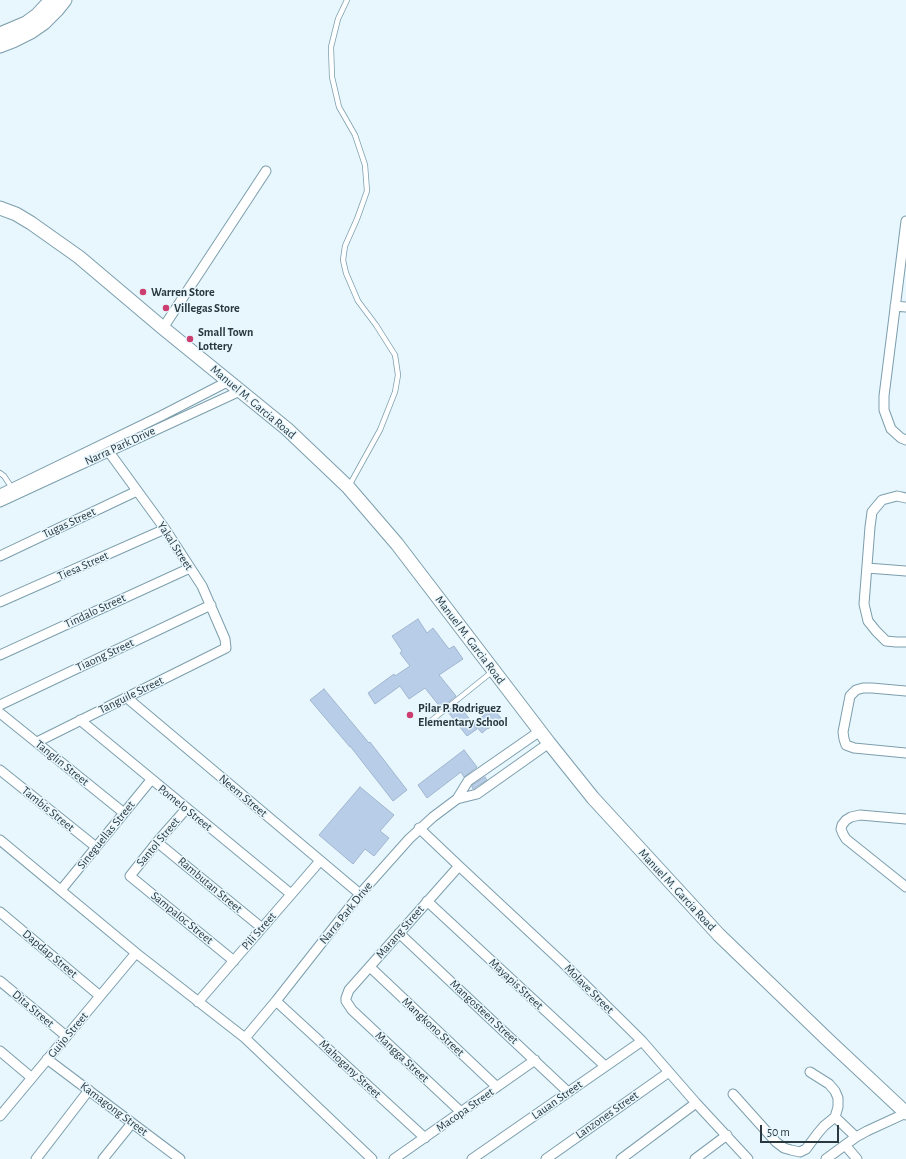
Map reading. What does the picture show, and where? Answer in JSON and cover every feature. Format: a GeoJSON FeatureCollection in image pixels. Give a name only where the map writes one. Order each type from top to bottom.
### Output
{"type":"FeatureCollection","features":[{"type":"Feature","properties":{"kind":"main road"},"geometry":{"type":"LineString","coordinates":[[0,34],[26,23],[38,15],[51,0]]}},
{"type":"Feature","properties":{"kind":"main road"},"geometry":{"type":"LineString","coordinates":[[0,46],[14,41],[44,23],[65,0]]}},
{"type":"Feature","properties":{"kind":"main road","name":"Manuel M. Garcia Road"},"geometry":{"type":"LineString","coordinates":[[0,208],[16,214],[31,223],[79,257],[287,429],[348,487],[397,544],[549,743],[593,798],[719,935],[906,1113]]}},
{"type":"Feature","properties":{"kind":"street"},"geometry":{"type":"LineString","coordinates":[[163,328],[266,171]]}},
{"type":"Feature","properties":{"kind":"street"},"geometry":{"type":"LineString","coordinates":[[906,221],[884,396],[884,410],[891,429],[901,438],[906,440]]}},
{"type":"Feature","properties":{"kind":"street"},"geometry":{"type":"LineString","coordinates":[[895,306],[906,307]]}},
{"type":"Feature","properties":{"kind":"street","name":"Narra Park Drive"},"geometry":{"type":"LineString","coordinates":[[0,502],[14,491],[229,381]]}},
{"type":"Feature","properties":{"kind":"street","name":"Narra Park Drive"},"geometry":{"type":"LineString","coordinates":[[0,494],[14,491],[109,452],[240,391]]}},
{"type":"Feature","properties":{"kind":"street","name":"Yakal Street"},"geometry":{"type":"LineString","coordinates":[[109,452],[165,529],[202,586],[225,639],[226,648]]}},
{"type":"Feature","properties":{"kind":"street","name":"Tugas Street"},"geometry":{"type":"LineString","coordinates":[[0,556],[137,491]]}},
{"type":"Feature","properties":{"kind":"street"},"geometry":{"type":"LineString","coordinates":[[906,498],[897,496],[882,500],[872,512],[864,604],[868,621],[876,631],[886,640],[906,642]]}},
{"type":"Feature","properties":{"kind":"street","name":"Tiesa Street"},"geometry":{"type":"LineString","coordinates":[[0,602],[165,529]]}},
{"type":"Feature","properties":{"kind":"street","name":"Tindalo Street"},"geometry":{"type":"LineString","coordinates":[[0,655],[190,568]]}},
{"type":"Feature","properties":{"kind":"street"},"geometry":{"type":"LineString","coordinates":[[867,568],[906,571]]}},
{"type":"Feature","properties":{"kind":"street","name":"Tiaong Street"},"geometry":{"type":"LineString","coordinates":[[0,705],[211,605]]}},
{"type":"Feature","properties":{"kind":"street","name":"Tanguile Street"},"geometry":{"type":"LineString","coordinates":[[37,742],[226,648]]}},
{"type":"Feature","properties":{"kind":"street"},"geometry":{"type":"LineString","coordinates":[[906,691],[872,688],[856,690],[850,696],[844,732],[846,745],[854,748],[906,753]]}},
{"type":"Feature","properties":{"kind":"street","name":"Neem Street"},"geometry":{"type":"LineString","coordinates":[[126,697],[360,894]]}},
{"type":"Feature","properties":{"kind":"street","name":"Tanglin Street"},"geometry":{"type":"LineString","coordinates":[[0,713],[124,813]]}},
{"type":"Feature","properties":{"kind":"street","name":"Pomelo Street"},"geometry":{"type":"LineString","coordinates":[[80,720],[291,894]]}},
{"type":"Feature","properties":{"kind":"street","name":"Narra Park Drive"},"geometry":{"type":"LineString","coordinates":[[245,1038],[360,894],[419,828],[457,799],[468,781],[540,731]]}},
{"type":"Feature","properties":{"kind":"street","name":"Narra Park Drive"},"geometry":{"type":"LineString","coordinates":[[457,799],[477,794],[549,743]]}},
{"type":"Feature","properties":{"kind":"street","name":"Tambis Street"},"geometry":{"type":"LineString","coordinates":[[0,770],[96,848]]}},
{"type":"Feature","properties":{"kind":"street","name":"Sineguellas Street"},"geometry":{"type":"LineString","coordinates":[[61,890],[151,780]]}},
{"type":"Feature","properties":{"kind":"street","name":"Santol Street"},"geometry":{"type":"LineString","coordinates":[[130,876],[187,808]]}},
{"type":"Feature","properties":{"kind":"street"},"geometry":{"type":"LineString","coordinates":[[906,819],[860,815],[846,820],[841,829],[846,839],[906,887]]}},
{"type":"Feature","properties":{"kind":"street","name":"Molave Street"},"geometry":{"type":"LineString","coordinates":[[419,828],[563,963],[642,1041],[696,1103],[748,1159]]}},
{"type":"Feature","properties":{"kind":"street"},"geometry":{"type":"LineString","coordinates":[[0,840],[136,953],[245,1038],[372,1159]]}},
{"type":"Feature","properties":{"kind":"street","name":"Rambutan Street"},"geometry":{"type":"LineString","coordinates":[[157,842],[262,928]]}},
{"type":"Feature","properties":{"kind":"street","name":"Pili Street"},"geometry":{"type":"LineString","coordinates":[[198,1002],[320,861]]}},
{"type":"Feature","properties":{"kind":"street","name":"Marang Street"},"geometry":{"type":"LineString","coordinates":[[346,1001],[346,996],[349,990],[459,866]]}},
{"type":"Feature","properties":{"kind":"street","name":"Sampaloc Street"},"geometry":{"type":"LineString","coordinates":[[130,876],[234,961]]}},
{"type":"Feature","properties":{"kind":"street","name":"Mayapis Street"},"geometry":{"type":"LineString","coordinates":[[427,901],[605,1066]]}},
{"type":"Feature","properties":{"kind":"street","name":"Dapdap Street"},"geometry":{"type":"LineString","coordinates":[[0,912],[100,996]]}},
{"type":"Feature","properties":{"kind":"street","name":"Mangosteen Street"},"geometry":{"type":"LineString","coordinates":[[399,933],[568,1092]]}},
{"type":"Feature","properties":{"kind":"street","name":"Guijo Street"},"geometry":{"type":"LineString","coordinates":[[0,1116],[136,953]]}},
{"type":"Feature","properties":{"kind":"street","name":"Mangkono Street"},"geometry":{"type":"LineString","coordinates":[[370,967],[497,1087]]}},
{"type":"Feature","properties":{"kind":"street","name":"Dita Street"},"geometry":{"type":"LineString","coordinates":[[0,981],[66,1036]]}},
{"type":"Feature","properties":{"kind":"street","name":"Mahogany Street"},"geometry":{"type":"LineString","coordinates":[[276,1001],[425,1138]]}},
{"type":"Feature","properties":{"kind":"street","name":"Mangga Street"},"geometry":{"type":"LineString","coordinates":[[346,1001],[352,1010],[461,1112]]}},
{"type":"Feature","properties":{"kind":"street","name":"Lauan Street"},"geometry":{"type":"LineString","coordinates":[[472,1159],[642,1041]]}},
{"type":"Feature","properties":{"kind":"street"},"geometry":{"type":"LineString","coordinates":[[0,1051],[32,1078]]}},
{"type":"Feature","properties":{"kind":"street","name":"Kamagong Street"},"geometry":{"type":"LineString","coordinates":[[47,1060],[89,1090],[175,1158]]}},
{"type":"Feature","properties":{"kind":"street","name":"Macopa Street"},"geometry":{"type":"LineString","coordinates":[[394,1159],[535,1060]]}},
{"type":"Feature","properties":{"kind":"street","name":"Lanzones Street"},"geometry":{"type":"LineString","coordinates":[[546,1159],[669,1072]]}},
{"type":"Feature","properties":{"kind":"street"},"geometry":{"type":"LineString","coordinates":[[733,1094],[776,1142],[784,1148],[800,1152],[806,1150],[821,1130],[836,1117],[838,1107],[838,1098],[835,1091],[828,1084],[810,1072]]}},
{"type":"Feature","properties":{"kind":"street"},"geometry":{"type":"LineString","coordinates":[[36,1159],[89,1090]]}},
{"type":"Feature","properties":{"kind":"street"},"geometry":{"type":"LineString","coordinates":[[621,1159],[696,1103]]}},
{"type":"Feature","properties":{"kind":"street"},"geometry":{"type":"LineString","coordinates":[[826,1159],[856,1137],[906,1113]]}},
{"type":"Feature","properties":{"kind":"street"},"geometry":{"type":"LineString","coordinates":[[836,1117],[856,1137]]}},
{"type":"Feature","properties":{"kind":"street"},"geometry":{"type":"LineString","coordinates":[[103,1159],[132,1123]]}},
{"type":"Feature","properties":{"kind":"street"},"geometry":{"type":"LineString","coordinates":[[695,1159],[727,1135]]}},
{"type":"Feature","properties":{"kind":"street"},"geometry":{"type":"LineString","coordinates":[[845,1145],[857,1159]]}},
{"type":"Feature","properties":{"kind":"lane"},"geometry":{"type":"LineString","coordinates":[[347,0],[338,19],[331,47],[332,77],[339,107],[355,135],[365,165],[367,191],[345,246],[343,260],[346,273],[358,301],[376,325],[395,355],[398,375],[395,392],[380,430],[348,487]]}},
{"type":"Feature","properties":{"kind":"lane"},"geometry":{"type":"LineString","coordinates":[[0,473],[4,476],[14,491]]}},
{"type":"Feature","properties":{"kind":"lane"},"geometry":{"type":"LineString","coordinates":[[432,720],[494,670]]}},
{"type":"Feature","properties":{"kind":"building"},"geometry":{"type":"Polygon","coordinates":[[[418,619],[427,633],[433,628],[449,649],[454,646],[463,659],[439,675],[456,696],[441,708],[425,688],[409,699],[400,686],[375,704],[368,693],[394,674],[395,676],[410,666],[400,653],[402,651],[392,636],[418,619]]]}},
{"type":"Feature","properties":{"kind":"building"},"geometry":{"type":"Polygon","coordinates":[[[324,689],[369,743],[370,742],[407,790],[393,801],[350,746],[310,700],[324,689]]]}},
{"type":"Feature","properties":{"kind":"building"},"geometry":{"type":"Polygon","coordinates":[[[458,704],[477,729],[467,736],[448,712],[458,704]]]}},
{"type":"Feature","properties":{"kind":"building"},"geometry":{"type":"Polygon","coordinates":[[[492,708],[501,718],[482,733],[474,724],[492,708]]]}},
{"type":"Feature","properties":{"kind":"building"},"geometry":{"type":"Polygon","coordinates":[[[464,750],[477,767],[464,777],[461,772],[427,798],[418,785],[464,750]]]}},
{"type":"Feature","properties":{"kind":"building"},"geometry":{"type":"Polygon","coordinates":[[[485,777],[487,780],[473,789],[472,785],[485,777]]]}},
{"type":"Feature","properties":{"kind":"building"},"geometry":{"type":"Polygon","coordinates":[[[360,787],[394,815],[380,831],[389,838],[374,856],[365,849],[353,864],[319,835],[360,787]]]}},
{"type":"Feature","properties":{"kind":"place","name":"Warren Store"},"geometry":{"type":"Point","coordinates":[143,292]}},
{"type":"Feature","properties":{"kind":"place","name":"Villegas Store"},"geometry":{"type":"Point","coordinates":[166,308]}},
{"type":"Feature","properties":{"kind":"place","name":"Small Town Lottery"},"geometry":{"type":"Point","coordinates":[190,339]}},
{"type":"Feature","properties":{"kind":"place","name":"Pilar P. Rodriguez Elementary School"},"geometry":{"type":"Point","coordinates":[410,715]}}]}
